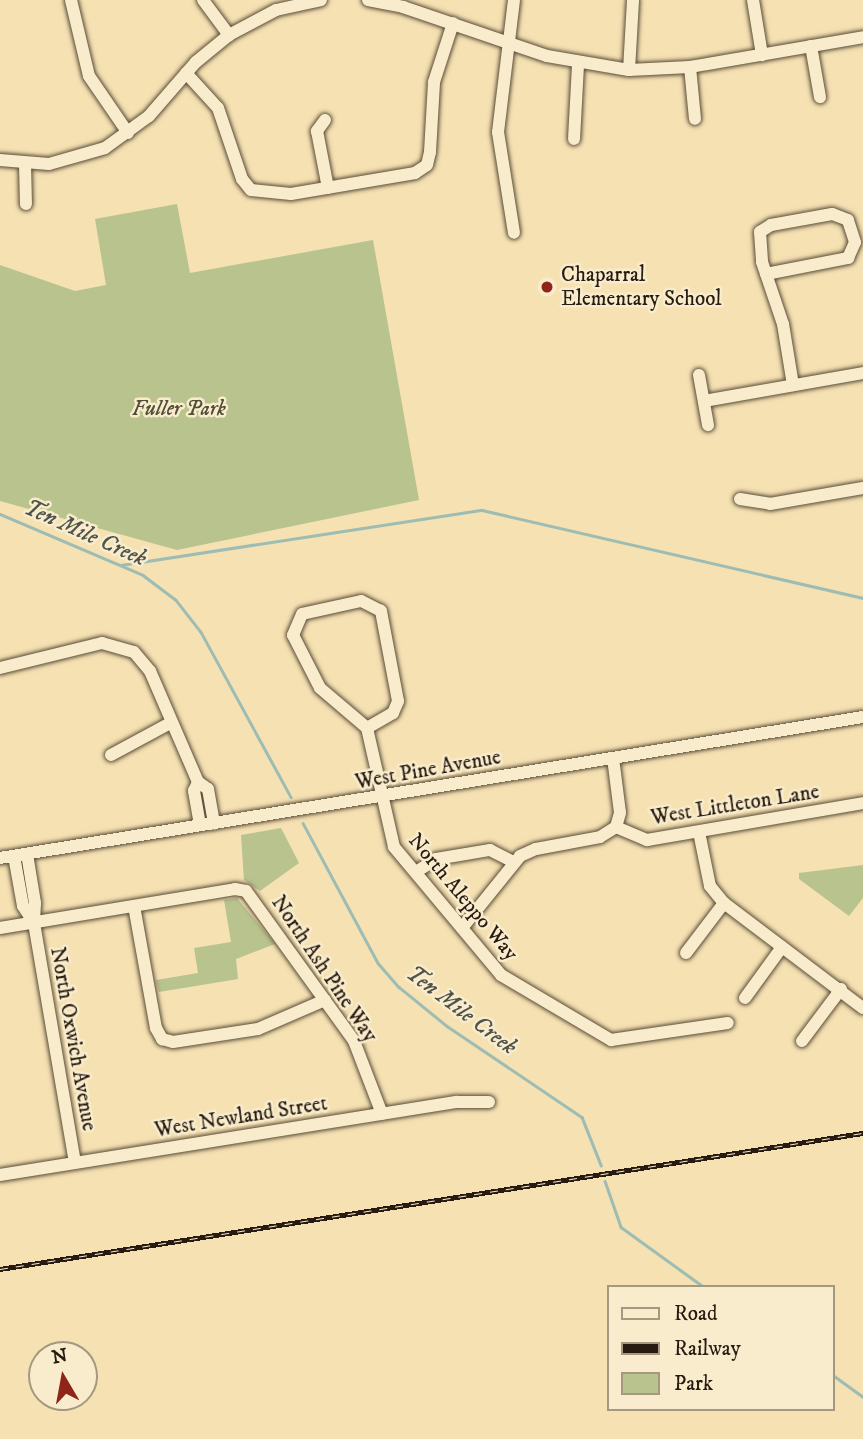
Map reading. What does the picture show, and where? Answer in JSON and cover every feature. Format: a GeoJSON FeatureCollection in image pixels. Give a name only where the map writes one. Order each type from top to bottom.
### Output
{"type":"FeatureCollection","features":[{"type":"Feature","properties":{"kind":"street"},"geometry":{"type":"LineString","coordinates":[[71,0],[89,76],[128,133]]}},
{"type":"Feature","properties":{"kind":"street"},"geometry":{"type":"LineString","coordinates":[[203,0],[229,34]]}},
{"type":"Feature","properties":{"kind":"street"},"geometry":{"type":"LineString","coordinates":[[0,160],[25,164],[84,157],[128,133],[186,73],[229,34],[296,2],[321,0]]}},
{"type":"Feature","properties":{"kind":"street"},"geometry":{"type":"LineString","coordinates":[[368,0],[382,1],[578,64],[629,70],[690,67],[863,37]]}},
{"type":"Feature","properties":{"kind":"street"},"geometry":{"type":"LineString","coordinates":[[514,0],[511,43],[498,132],[514,233]]}},
{"type":"Feature","properties":{"kind":"street"},"geometry":{"type":"LineString","coordinates":[[629,70],[633,0]]}},
{"type":"Feature","properties":{"kind":"street"},"geometry":{"type":"LineString","coordinates":[[753,0],[762,55]]}},
{"type":"Feature","properties":{"kind":"street"},"geometry":{"type":"LineString","coordinates":[[186,73],[218,108],[234,158],[251,190],[281,195],[415,173],[427,165],[434,82],[453,23]]}},
{"type":"Feature","properties":{"kind":"street"},"geometry":{"type":"LineString","coordinates":[[811,46],[820,97]]}},
{"type":"Feature","properties":{"kind":"street"},"geometry":{"type":"LineString","coordinates":[[574,139],[578,64]]}},
{"type":"Feature","properties":{"kind":"street"},"geometry":{"type":"LineString","coordinates":[[690,67],[695,119]]}},
{"type":"Feature","properties":{"kind":"street"},"geometry":{"type":"LineString","coordinates":[[326,120],[317,131],[328,188]]}},
{"type":"Feature","properties":{"kind":"street"},"geometry":{"type":"LineString","coordinates":[[25,164],[26,204]]}},
{"type":"Feature","properties":{"kind":"street"},"geometry":{"type":"LineString","coordinates":[[766,274],[841,261],[852,253],[852,225],[845,217],[807,218],[771,225],[760,232],[766,274],[783,324],[793,385]]}},
{"type":"Feature","properties":{"kind":"street"},"geometry":{"type":"LineString","coordinates":[[704,401],[863,373]]}},
{"type":"Feature","properties":{"kind":"street"},"geometry":{"type":"LineString","coordinates":[[699,375],[708,425]]}},
{"type":"Feature","properties":{"kind":"street"},"geometry":{"type":"LineString","coordinates":[[740,499],[770,504],[863,488]]}},
{"type":"Feature","properties":{"kind":"street"},"geometry":{"type":"LineString","coordinates":[[361,601],[377,606],[384,617],[398,701],[393,713],[367,728],[320,688],[295,641],[294,624],[309,611],[361,601]]}},
{"type":"Feature","properties":{"kind":"street"},"geometry":{"type":"LineString","coordinates":[[0,668],[63,656],[102,643],[134,652],[150,671],[198,782],[208,789],[214,823]]}},
{"type":"Feature","properties":{"kind":"street","name":"West Pine Avenue"},"geometry":{"type":"LineString","coordinates":[[0,858],[381,798],[863,717]]}},
{"type":"Feature","properties":{"kind":"street"},"geometry":{"type":"LineString","coordinates":[[111,755],[172,722]]}},
{"type":"Feature","properties":{"kind":"street","name":"North Aleppo Way"},"geometry":{"type":"LineString","coordinates":[[367,728],[390,839],[462,928],[513,984],[611,1040],[728,1023]]}},
{"type":"Feature","properties":{"kind":"street"},"geometry":{"type":"LineString","coordinates":[[462,928],[514,862],[536,849],[600,837],[616,827],[620,813],[613,758]]}},
{"type":"Feature","properties":{"kind":"street"},"geometry":{"type":"LineString","coordinates":[[198,782],[194,792],[200,825]]}},
{"type":"Feature","properties":{"kind":"street","name":"West Littleton Lane"},"geometry":{"type":"LineString","coordinates":[[616,827],[647,840],[863,803]]}},
{"type":"Feature","properties":{"kind":"street"},"geometry":{"type":"LineString","coordinates":[[699,832],[710,886],[724,903],[863,1008]]}},
{"type":"Feature","properties":{"kind":"street"},"geometry":{"type":"LineString","coordinates":[[416,872],[436,859],[490,850],[514,862]]}},
{"type":"Feature","properties":{"kind":"street","name":"North Oxwich Avenue"},"geometry":{"type":"LineString","coordinates":[[21,855],[23,906],[34,923],[75,1163]]}},
{"type":"Feature","properties":{"kind":"street","name":"North Ash Pine Way"},"geometry":{"type":"LineString","coordinates":[[134,906],[243,889],[354,1041],[382,1114]]}},
{"type":"Feature","properties":{"kind":"street"},"geometry":{"type":"LineString","coordinates":[[686,953],[724,903]]}},
{"type":"Feature","properties":{"kind":"street"},"geometry":{"type":"LineString","coordinates":[[0,928],[134,906],[156,1028],[162,1039],[173,1042],[258,1029],[325,1000]]}},
{"type":"Feature","properties":{"kind":"street"},"geometry":{"type":"LineString","coordinates":[[745,998],[782,947]]}},
{"type":"Feature","properties":{"kind":"street"},"geometry":{"type":"LineString","coordinates":[[802,1041],[841,989]]}},
{"type":"Feature","properties":{"kind":"street","name":"West Newland Street"},"geometry":{"type":"LineString","coordinates":[[0,1175],[382,1114],[489,1102]]}},
{"type":"Feature","properties":{"kind":"green space","name":"Fuller Park"},"geometry":{"type":"Polygon","coordinates":[[[177,204],[190,273],[373,240],[419,500],[177,550],[0,501],[0,265],[75,291],[106,285],[95,219],[177,204]]]}},
{"type":"Feature","properties":{"kind":"green space"},"geometry":{"type":"Polygon","coordinates":[[[281,828],[299,863],[260,891],[244,880],[241,835],[281,828]]]}},
{"type":"Feature","properties":{"kind":"green space"},"geometry":{"type":"Polygon","coordinates":[[[863,865],[863,898],[849,916],[799,879],[799,873],[863,865]]]}},
{"type":"Feature","properties":{"kind":"green space"},"geometry":{"type":"Polygon","coordinates":[[[237,898],[275,944],[236,959],[238,979],[159,992],[156,980],[198,973],[194,948],[231,942],[224,900],[237,898]]]}},
{"type":"Feature","properties":{"kind":"waterway"},"geometry":{"type":"LineString","coordinates":[[121,565],[482,510],[863,598]]}},
{"type":"Feature","properties":{"kind":"waterway","name":"Ten Mile Creek"},"geometry":{"type":"LineString","coordinates":[[0,514],[143,575],[176,600],[201,632],[291,797]]}},
{"type":"Feature","properties":{"kind":"waterway","name":"Ten Mile Creek"},"geometry":{"type":"LineString","coordinates":[[303,823],[378,963],[399,987],[447,1026],[582,1117],[601,1165]]}},
{"type":"Feature","properties":{"kind":"waterway","name":"Ten Mile Creek"},"geometry":{"type":"LineString","coordinates":[[605,1181],[621,1227],[701,1285]]}},
{"type":"Feature","properties":{"kind":"waterway","name":"Ten Mile Creek"},"geometry":{"type":"LineString","coordinates":[[835,1376],[863,1397]]}},
{"type":"Feature","properties":{"kind":"railway"},"geometry":{"type":"LineString","coordinates":[[0,1269],[863,1133]]}},
{"type":"Feature","properties":{"kind":"place","name":"Chaparral Elementary School"},"geometry":{"type":"Point","coordinates":[547,287]}}]}
